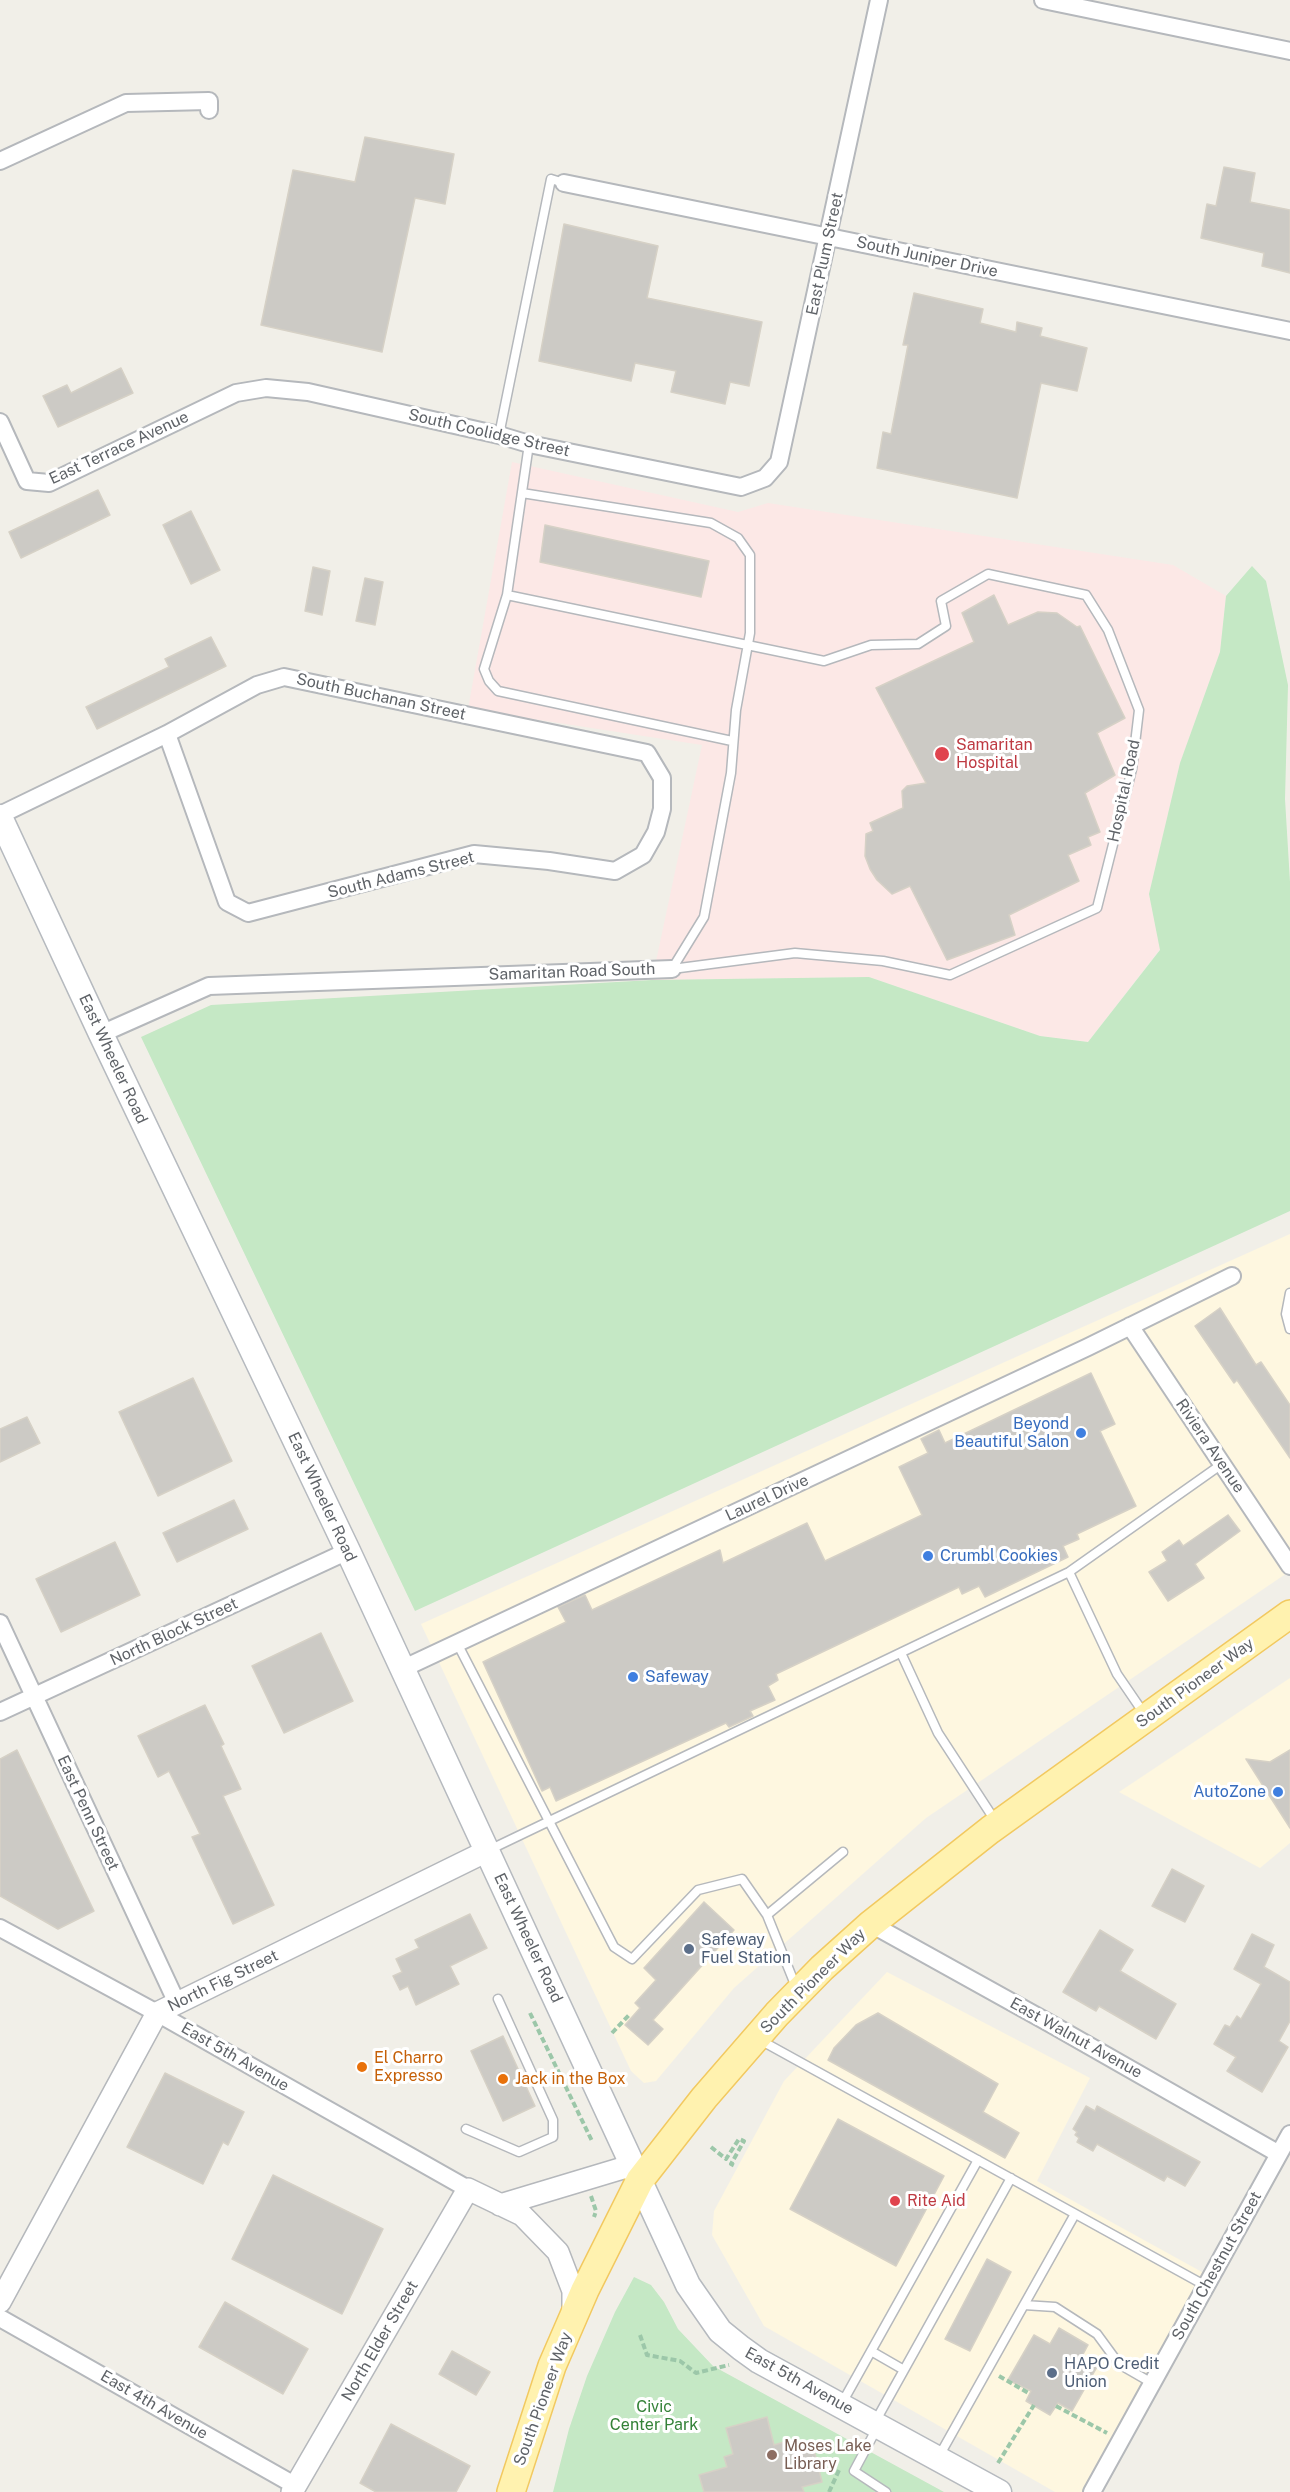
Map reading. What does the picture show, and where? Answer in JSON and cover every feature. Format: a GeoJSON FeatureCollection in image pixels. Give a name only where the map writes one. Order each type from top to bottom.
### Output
{"type":"FeatureCollection","features":[{"type":"Feature","properties":{"kind":"main road","name":"East Wheeler Road"},"geometry":{"type":"LineString","coordinates":[[0,816],[101,1034],[348,1551],[637,2173]]}},
{"type":"Feature","properties":{"kind":"main road","name":"South Pioneer Way"},"geometry":{"type":"LineString","coordinates":[[511,2492],[552,2366],[637,2173],[756,2037],[798,1992],[871,1924],[998,1825],[1290,1614]]}},
{"type":"Feature","properties":{"kind":"main road","name":"East 5th Avenue"},"geometry":{"type":"LineString","coordinates":[[637,2173],[688,2285],[720,2331],[759,2361],[998,2492]]}},
{"type":"Feature","properties":{"kind":"street","name":"East Plum Street"},"geometry":{"type":"LineString","coordinates":[[741,487],[765,478],[779,462],[879,0]]}},
{"type":"Feature","properties":{"kind":"street"},"geometry":{"type":"LineString","coordinates":[[1043,0],[1290,51]]}},
{"type":"Feature","properties":{"kind":"street"},"geometry":{"type":"LineString","coordinates":[[0,161],[126,103],[209,101],[209,110]]}},
{"type":"Feature","properties":{"kind":"street","name":"South Juniper Drive"},"geometry":{"type":"LineString","coordinates":[[564,183],[1290,331]]}},
{"type":"Feature","properties":{"kind":"street","name":"South Coolidge Street"},"geometry":{"type":"LineString","coordinates":[[236,393],[266,388],[308,392],[530,444],[741,487]]}},
{"type":"Feature","properties":{"kind":"street","name":"East Terrace Avenue"},"geometry":{"type":"LineString","coordinates":[[0,422],[27,481],[49,483],[236,393]]}},
{"type":"Feature","properties":{"kind":"street","name":"South Buchanan Street"},"geometry":{"type":"LineString","coordinates":[[0,816],[167,734],[257,685],[284,677],[647,753]]}},
{"type":"Feature","properties":{"kind":"street","name":"South Adams Street"},"geometry":{"type":"LineString","coordinates":[[167,734],[227,902],[248,913],[474,855],[549,861],[615,871],[643,855],[656,832],[662,809],[662,778],[647,753]]}},
{"type":"Feature","properties":{"kind":"street","name":"Samaritan Road South"},"geometry":{"type":"LineString","coordinates":[[101,1034],[208,986],[672,969]]}},
{"type":"Feature","properties":{"kind":"street","name":"Laurel Drive"},"geometry":{"type":"LineString","coordinates":[[402,1669],[1067,1358],[1232,1276]]}},
{"type":"Feature","properties":{"kind":"street","name":"Riviera Avenue"},"geometry":{"type":"LineString","coordinates":[[1130,1326],[1290,1566]]}},
{"type":"Feature","properties":{"kind":"street","name":"North Block Street"},"geometry":{"type":"LineString","coordinates":[[0,1712],[348,1551]]}},
{"type":"Feature","properties":{"kind":"street","name":"East Penn Street"},"geometry":{"type":"LineString","coordinates":[[0,1623],[177,2003]]}},
{"type":"Feature","properties":{"kind":"street","name":"North Fig Street"},"geometry":{"type":"LineString","coordinates":[[0,2302],[157,2013],[487,1851]]}},
{"type":"Feature","properties":{"kind":"street","name":"East Walnut Avenue"},"geometry":{"type":"LineString","coordinates":[[871,1924],[1279,2154]]}},
{"type":"Feature","properties":{"kind":"street","name":"East 5th Avenue"},"geometry":{"type":"LineString","coordinates":[[0,1928],[157,2013],[468,2189]]}},
{"type":"Feature","properties":{"kind":"street","name":"South Chestnut Street"},"geometry":{"type":"LineString","coordinates":[[1092,2492],[1290,2134]]}},
{"type":"Feature","properties":{"kind":"street"},"geometry":{"type":"LineString","coordinates":[[500,2205],[637,2173]]}},
{"type":"Feature","properties":{"kind":"street"},"geometry":{"type":"LineString","coordinates":[[468,2189],[522,2215],[558,2252],[573,2291],[573,2318]]}},
{"type":"Feature","properties":{"kind":"street","name":"North Elder Street"},"geometry":{"type":"LineString","coordinates":[[297,2489],[468,2189]]}},
{"type":"Feature","properties":{"kind":"street","name":"East 4th Avenue"},"geometry":{"type":"LineString","coordinates":[[0,2318],[297,2489]]}},
{"type":"Feature","properties":{"kind":"lane"},"geometry":{"type":"LineString","coordinates":[[499,435],[551,179],[564,183]]}},
{"type":"Feature","properties":{"kind":"lane"},"geometry":{"type":"LineString","coordinates":[[530,444],[507,596],[484,669],[489,681],[498,691],[732,741]]}},
{"type":"Feature","properties":{"kind":"lane","name":"Samaritan Road South"},"geometry":{"type":"LineString","coordinates":[[522,493],[711,523],[738,538],[750,555],[750,633],[732,741],[731,773],[704,917],[672,969]]}},
{"type":"Feature","properties":{"kind":"lane","name":"Hospital Road"},"geometry":{"type":"LineString","coordinates":[[672,969],[795,953],[884,961],[950,975],[1097,908],[1132,769],[1139,711],[1108,630],[1086,595],[988,574],[941,601],[946,626],[918,644],[871,645],[824,661],[747,644]]}},
{"type":"Feature","properties":{"kind":"lane"},"geometry":{"type":"LineString","coordinates":[[507,596],[747,644]]}},
{"type":"Feature","properties":{"kind":"lane"},"geometry":{"type":"LineString","coordinates":[[1290,1293],[1286,1314],[1290,1329]]}},
{"type":"Feature","properties":{"kind":"lane"},"geometry":{"type":"LineString","coordinates":[[487,1851],[1069,1572],[1222,1464]]}},
{"type":"Feature","properties":{"kind":"lane"},"geometry":{"type":"LineString","coordinates":[[1069,1572],[1117,1674],[1147,1718]]}},
{"type":"Feature","properties":{"kind":"lane"},"geometry":{"type":"LineString","coordinates":[[457,1643],[614,1947],[632,1959],[698,1890],[742,1879],[767,1915],[798,1992]]}},
{"type":"Feature","properties":{"kind":"lane"},"geometry":{"type":"LineString","coordinates":[[901,1653],[938,1733],[998,1825]]}},
{"type":"Feature","properties":{"kind":"lane"},"geometry":{"type":"LineString","coordinates":[[767,1915],[843,1852]]}},
{"type":"Feature","properties":{"kind":"lane"},"geometry":{"type":"LineString","coordinates":[[466,2129],[519,2152],[553,2137],[553,2120],[498,1999]]}},
{"type":"Feature","properties":{"kind":"lane"},"geometry":{"type":"LineString","coordinates":[[756,2037],[1206,2286]]}},
{"type":"Feature","properties":{"kind":"lane"},"geometry":{"type":"LineString","coordinates":[[841,2404],[978,2160]]}},
{"type":"Feature","properties":{"kind":"lane"},"geometry":{"type":"LineString","coordinates":[[886,2492],[854,2471],[904,2370],[1011,2178]]}},
{"type":"Feature","properties":{"kind":"lane"},"geometry":{"type":"LineString","coordinates":[[938,2458],[1075,2214]]}},
{"type":"Feature","properties":{"kind":"lane"},"geometry":{"type":"LineString","coordinates":[[1024,2305],[1055,2307],[1097,2334],[1119,2364],[1152,2383]]}},
{"type":"Feature","properties":{"kind":"lane"},"geometry":{"type":"LineString","coordinates":[[871,2351],[904,2370]]}},
{"type":"Feature","properties":{"kind":"path"},"geometry":{"type":"LineString","coordinates":[[530,2013],[592,2141]]}},
{"type":"Feature","properties":{"kind":"path"},"geometry":{"type":"LineString","coordinates":[[612,2034],[629,2015]]}},
{"type":"Feature","properties":{"kind":"path"},"geometry":{"type":"LineString","coordinates":[[711,2148],[726,2159],[739,2139],[744,2141],[731,2164],[735,2166]]}},
{"type":"Feature","properties":{"kind":"path"},"geometry":{"type":"LineString","coordinates":[[640,2335],[647,2355],[680,2361],[696,2373],[730,2365]]}},
{"type":"Feature","properties":{"kind":"path"},"geometry":{"type":"LineString","coordinates":[[1004,2367],[999,2376],[1030,2394]]}},
{"type":"Feature","properties":{"kind":"path"},"geometry":{"type":"LineString","coordinates":[[998,2463],[1034,2405]]}},
{"type":"Feature","properties":{"kind":"path"},"geometry":{"type":"LineString","coordinates":[[1056,2406],[1107,2433]]}},
{"type":"Feature","properties":{"kind":"shaded area","name":"Samaritan Hospital"},"geometry":{"type":"Polygon","coordinates":[[[512,462],[738,512],[768,503],[1173,565],[1226,596],[1220,652],[1180,763],[1149,894],[1160,949],[1088,1042],[1040,1036],[869,977],[652,980],[702,745],[468,709],[512,462]]]}},
{"type":"Feature","properties":{"kind":"shaded area"},"geometry":{"type":"Polygon","coordinates":[[[1290,1234],[1290,1571],[926,1818],[734,1988],[656,2081],[644,2083],[631,2071],[421,1624],[1290,1234]]]}},
{"type":"Feature","properties":{"kind":"shaded area"},"geometry":{"type":"Polygon","coordinates":[[[1290,1678],[1290,1843],[1260,1868],[1119,1792],[1290,1678]]]}},
{"type":"Feature","properties":{"kind":"shaded area"},"geometry":{"type":"Polygon","coordinates":[[[887,1972],[1090,2078],[1037,2181],[1211,2277],[1092,2492],[1055,2492],[764,2326],[712,2235],[714,2211],[784,2081],[887,1972]]]}},
{"type":"Feature","properties":{"kind":"green space"},"geometry":{"type":"Polygon","coordinates":[[[1252,566],[1266,581],[1288,685],[1285,799],[1290,882],[1290,1211],[415,1611],[141,1037],[211,1005],[652,980],[869,977],[1040,1036],[1088,1042],[1160,950],[1149,894],[1180,763],[1220,652],[1226,596],[1252,566]]]}},
{"type":"Feature","properties":{"kind":"green space","name":"Civic Center Park"},"geometry":{"type":"Polygon","coordinates":[[[634,2277],[651,2285],[664,2302],[678,2329],[713,2366],[944,2492],[553,2492],[569,2429],[587,2376],[615,2312],[634,2277]]]}},
{"type":"Feature","properties":{"kind":"building"},"geometry":{"type":"Polygon","coordinates":[[[365,137],[454,154],[445,204],[415,198],[382,352],[261,325],[293,170],[355,182],[365,137]]]}},
{"type":"Feature","properties":{"kind":"building"},"geometry":{"type":"Polygon","coordinates":[[[1224,167],[1255,173],[1250,202],[1290,210],[1290,273],[1262,266],[1264,253],[1201,238],[1207,204],[1216,206],[1224,167]]]}},
{"type":"Feature","properties":{"kind":"building"},"geometry":{"type":"Polygon","coordinates":[[[564,224],[658,246],[647,298],[762,322],[749,386],[730,382],[725,404],[671,392],[676,371],[635,363],[631,381],[539,361],[564,224]]]}},
{"type":"Feature","properties":{"kind":"building"},"geometry":{"type":"Polygon","coordinates":[[[914,293],[983,309],[980,323],[1016,332],[1017,322],[1042,328],[1040,336],[1087,348],[1077,391],[1041,383],[1017,498],[877,468],[883,432],[891,434],[908,345],[903,345],[914,293]]]}},
{"type":"Feature","properties":{"kind":"building"},"geometry":{"type":"Polygon","coordinates":[[[121,368],[133,393],[58,427],[43,396],[67,385],[71,393],[121,368]]]}},
{"type":"Feature","properties":{"kind":"building"},"geometry":{"type":"Polygon","coordinates":[[[98,490],[110,515],[21,558],[9,532],[98,490]]]}},
{"type":"Feature","properties":{"kind":"building"},"geometry":{"type":"Polygon","coordinates":[[[191,511],[220,570],[191,584],[163,525],[191,511]]]}},
{"type":"Feature","properties":{"kind":"building"},"geometry":{"type":"Polygon","coordinates":[[[545,525],[709,561],[701,597],[540,562],[545,525]]]}},
{"type":"Feature","properties":{"kind":"building"},"geometry":{"type":"Polygon","coordinates":[[[313,567],[330,571],[322,615],[305,611],[313,567]]]}},
{"type":"Feature","properties":{"kind":"building"},"geometry":{"type":"Polygon","coordinates":[[[365,578],[383,582],[375,625],[356,621],[365,578]]]}},
{"type":"Feature","properties":{"kind":"building"},"geometry":{"type":"Polygon","coordinates":[[[994,595],[1008,625],[1038,612],[1057,613],[1077,627],[1080,626],[1125,718],[1097,733],[1115,775],[1085,793],[1100,832],[1088,837],[1091,845],[1068,855],[1079,881],[1009,915],[1015,935],[947,960],[910,886],[892,894],[877,880],[865,856],[866,834],[873,831],[870,823],[903,808],[902,791],[907,786],[926,783],[876,688],[974,642],[962,613],[994,595]]]}},
{"type":"Feature","properties":{"kind":"building"},"geometry":{"type":"Polygon","coordinates":[[[211,637],[226,666],[97,729],[86,707],[169,667],[165,659],[211,637]]]}},
{"type":"Feature","properties":{"kind":"building"},"geometry":{"type":"Polygon","coordinates":[[[1220,1308],[1256,1365],[1261,1362],[1290,1405],[1290,1458],[1237,1380],[1234,1383],[1195,1326],[1220,1308]]]}},
{"type":"Feature","properties":{"kind":"building"},"geometry":{"type":"Polygon","coordinates":[[[1091,1373],[1115,1424],[1100,1431],[1136,1506],[1077,1534],[1079,1539],[1063,1546],[1068,1557],[985,1597],[979,1586],[962,1594],[959,1587],[776,1674],[778,1680],[768,1686],[775,1700],[750,1711],[753,1716],[729,1727],[726,1723],[556,1801],[550,1787],[542,1791],[483,1662],[566,1622],[558,1607],[585,1595],[592,1610],[720,1550],[723,1563],[807,1523],[825,1561],[922,1515],[899,1467],[928,1453],[921,1439],[939,1430],[945,1443],[1091,1373]]]}},
{"type":"Feature","properties":{"kind":"building"},"geometry":{"type":"Polygon","coordinates":[[[193,1378],[232,1461],[158,1496],[119,1412],[193,1378]]]}},
{"type":"Feature","properties":{"kind":"building"},"geometry":{"type":"Polygon","coordinates":[[[27,1417],[40,1443],[0,1462],[0,1429],[27,1417]]]}},
{"type":"Feature","properties":{"kind":"building"},"geometry":{"type":"Polygon","coordinates":[[[234,1500],[248,1529],[177,1562],[163,1533],[234,1500]]]}},
{"type":"Feature","properties":{"kind":"building"},"geometry":{"type":"Polygon","coordinates":[[[1228,1515],[1240,1531],[1195,1564],[1204,1578],[1168,1601],[1149,1572],[1167,1561],[1162,1552],[1179,1540],[1183,1546],[1228,1515]]]}},
{"type":"Feature","properties":{"kind":"building"},"geometry":{"type":"Polygon","coordinates":[[[115,1542],[140,1595],[61,1632],[36,1579],[115,1542]]]}},
{"type":"Feature","properties":{"kind":"building"},"geometry":{"type":"Polygon","coordinates":[[[321,1633],[353,1701],[284,1733],[252,1666],[321,1633]]]}},
{"type":"Feature","properties":{"kind":"building"},"geometry":{"type":"Polygon","coordinates":[[[205,1705],[224,1744],[221,1746],[241,1789],[223,1796],[274,1905],[233,1924],[192,1837],[200,1834],[169,1771],[158,1777],[138,1736],[205,1705]]]}},
{"type":"Feature","properties":{"kind":"building"},"geometry":{"type":"Polygon","coordinates":[[[17,1750],[94,1911],[58,1929],[0,1896],[0,1759],[17,1750]]]}},
{"type":"Feature","properties":{"kind":"building","name":"AutoZone"},"geometry":{"type":"Polygon","coordinates":[[[1290,1750],[1290,1828],[1246,1759],[1270,1762],[1290,1750]]]}},
{"type":"Feature","properties":{"kind":"building"},"geometry":{"type":"Polygon","coordinates":[[[1172,1869],[1204,1886],[1185,1922],[1152,1906],[1172,1869]]]}},
{"type":"Feature","properties":{"kind":"building","name":"Safeway Fuel Station"},"geometry":{"type":"Polygon","coordinates":[[[704,1902],[734,1930],[653,2020],[663,2029],[648,2045],[625,2025],[640,2008],[635,2003],[656,1980],[644,1968],[704,1902]]]}},
{"type":"Feature","properties":{"kind":"building"},"geometry":{"type":"Polygon","coordinates":[[[470,1914],[487,1948],[450,1966],[459,1984],[416,2005],[408,1986],[400,1990],[393,1976],[402,1972],[396,1959],[419,1948],[415,1940],[470,1914]]]}},
{"type":"Feature","properties":{"kind":"building"},"geometry":{"type":"Polygon","coordinates":[[[1100,1930],[1133,1950],[1120,1971],[1176,2004],[1156,2039],[1099,2006],[1096,2011],[1063,1992],[1100,1930]]]}},
{"type":"Feature","properties":{"kind":"building"},"geometry":{"type":"Polygon","coordinates":[[[1252,1934],[1274,1945],[1264,1967],[1290,1982],[1290,2021],[1279,2041],[1288,2047],[1262,2092],[1227,2071],[1236,2057],[1214,2044],[1225,2025],[1230,2027],[1237,2016],[1241,2019],[1261,1984],[1234,1969],[1252,1934]]]}},
{"type":"Feature","properties":{"kind":"building"},"geometry":{"type":"Polygon","coordinates":[[[878,2013],[998,2084],[983,2112],[1019,2133],[1005,2158],[828,2060],[834,2048],[856,2025],[878,2013]]]}},
{"type":"Feature","properties":{"kind":"building","name":"Jack in the Box"},"geometry":{"type":"Polygon","coordinates":[[[503,2036],[535,2106],[503,2121],[471,2051],[503,2036]]]}},
{"type":"Feature","properties":{"kind":"building"},"geometry":{"type":"Polygon","coordinates":[[[165,2073],[244,2112],[228,2145],[223,2142],[203,2184],[127,2147],[165,2073]]]}},
{"type":"Feature","properties":{"kind":"building"},"geometry":{"type":"Polygon","coordinates":[[[1086,2106],[1095,2111],[1097,2106],[1200,2162],[1185,2186],[1167,2176],[1164,2181],[1097,2144],[1093,2151],[1077,2142],[1079,2138],[1073,2129],[1086,2106]]]}},
{"type":"Feature","properties":{"kind":"building","name":"Rite Aid"},"geometry":{"type":"Polygon","coordinates":[[[838,2119],[944,2176],[896,2266],[790,2209],[838,2119]]]}},
{"type":"Feature","properties":{"kind":"building"},"geometry":{"type":"Polygon","coordinates":[[[273,2175],[383,2229],[342,2314],[232,2259],[273,2175]]]}},
{"type":"Feature","properties":{"kind":"building"},"geometry":{"type":"Polygon","coordinates":[[[987,2259],[1011,2272],[970,2351],[945,2339],[987,2259]]]}},
{"type":"Feature","properties":{"kind":"building"},"geometry":{"type":"Polygon","coordinates":[[[225,2302],[308,2349],[283,2394],[199,2347],[225,2302]]]}},
{"type":"Feature","properties":{"kind":"building","name":"HAPO Credit Union"},"geometry":{"type":"Polygon","coordinates":[[[1059,2328],[1088,2345],[1081,2358],[1097,2367],[1072,2411],[1058,2403],[1050,2415],[1026,2401],[1031,2391],[1008,2380],[1034,2335],[1050,2344],[1059,2328]]]}},
{"type":"Feature","properties":{"kind":"building"},"geometry":{"type":"Polygon","coordinates":[[[452,2351],[490,2372],[476,2395],[439,2374],[452,2351]]]}},
{"type":"Feature","properties":{"kind":"building","name":"Moses Lake Library"},"geometry":{"type":"Polygon","coordinates":[[[767,2417],[774,2445],[784,2442],[787,2453],[813,2446],[822,2482],[802,2487],[804,2492],[704,2492],[699,2475],[727,2467],[724,2457],[733,2454],[726,2428],[767,2417]]]}},
{"type":"Feature","properties":{"kind":"building"},"geometry":{"type":"Polygon","coordinates":[[[391,2424],[470,2466],[456,2492],[376,2492],[360,2483],[391,2424]]]}},
{"type":"Feature","properties":{"kind":"place","name":"Samaritan Hospital"},"geometry":{"type":"Point","coordinates":[942,754]}},
{"type":"Feature","properties":{"kind":"place","name":"Beyond Beautiful Salon"},"geometry":{"type":"Point","coordinates":[1081,1433]}},
{"type":"Feature","properties":{"kind":"place","name":"Crumbl Cookies"},"geometry":{"type":"Point","coordinates":[928,1556]}},
{"type":"Feature","properties":{"kind":"place","name":"Safeway"},"geometry":{"type":"Point","coordinates":[633,1677]}},
{"type":"Feature","properties":{"kind":"place","name":"AutoZone"},"geometry":{"type":"Point","coordinates":[1278,1792]}},
{"type":"Feature","properties":{"kind":"place","name":"Safeway Fuel Station"},"geometry":{"type":"Point","coordinates":[689,1949]}},
{"type":"Feature","properties":{"kind":"place","name":"El Charro Expresso"},"geometry":{"type":"Point","coordinates":[362,2067]}},
{"type":"Feature","properties":{"kind":"place","name":"Jack in the Box"},"geometry":{"type":"Point","coordinates":[503,2079]}},
{"type":"Feature","properties":{"kind":"place","name":"Rite Aid"},"geometry":{"type":"Point","coordinates":[895,2201]}},
{"type":"Feature","properties":{"kind":"place","name":"HAPO Credit Union"},"geometry":{"type":"Point","coordinates":[1052,2373]}},
{"type":"Feature","properties":{"kind":"place","name":"Moses Lake Library"},"geometry":{"type":"Point","coordinates":[772,2455]}}]}
